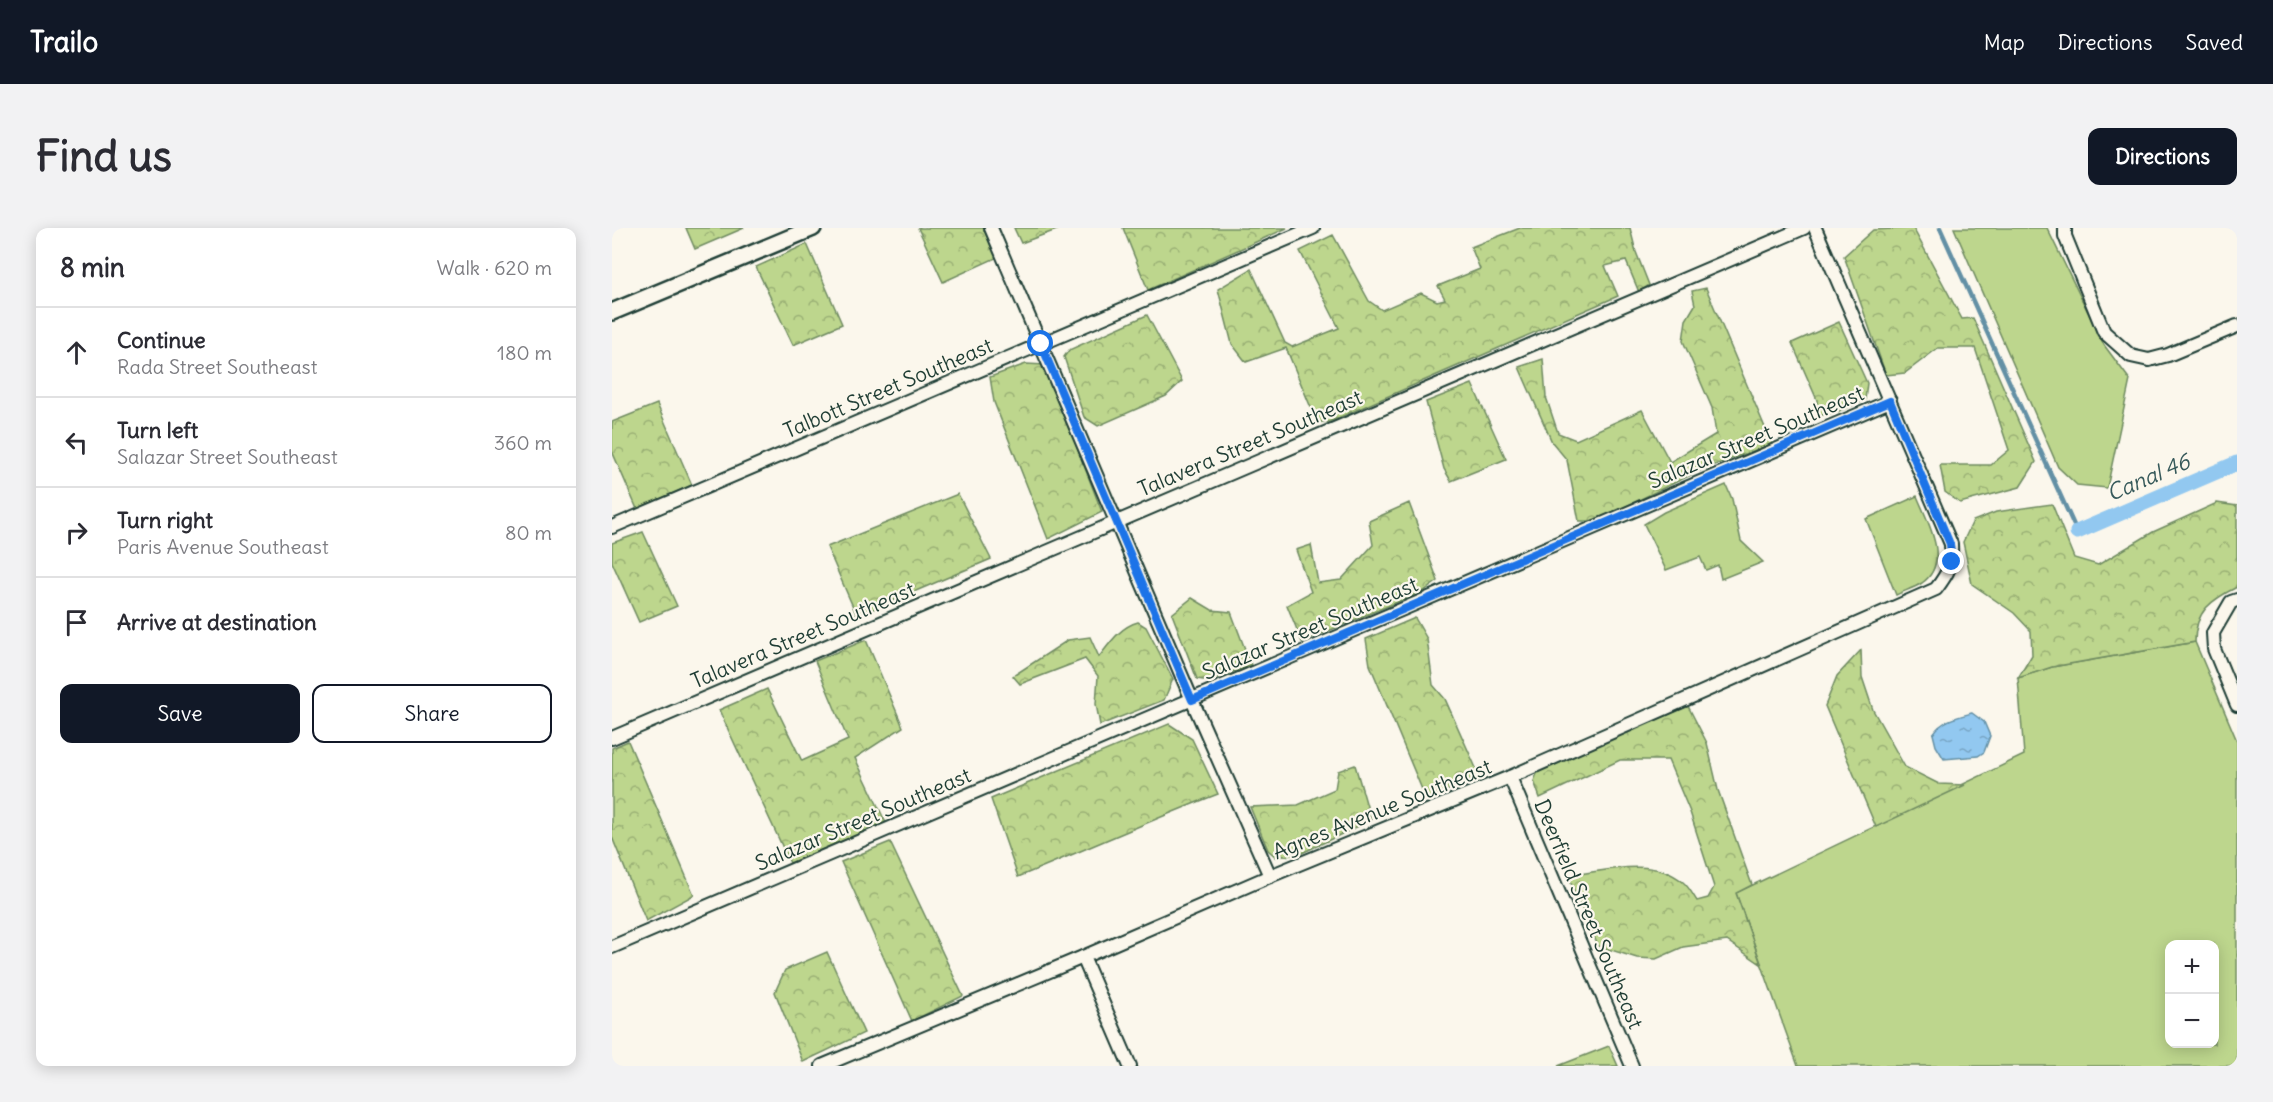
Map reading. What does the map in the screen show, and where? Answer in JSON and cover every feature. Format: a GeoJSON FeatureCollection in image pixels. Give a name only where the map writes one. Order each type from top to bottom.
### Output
{"type":"FeatureCollection","features":[{"type":"Feature","properties":{"kind":"street"},"geometry":{"type":"LineString","coordinates":[[612,312],[813,228]]}},
{"type":"Feature","properties":{"kind":"street"},"geometry":{"type":"LineString","coordinates":[[992,228],[1192,700],[1270,876]]}},
{"type":"Feature","properties":{"kind":"street","name":"Talbott Street Southeast"},"geometry":{"type":"LineString","coordinates":[[612,527],[1313,228]]}},
{"type":"Feature","properties":{"kind":"street","name":"Talavera Street Southeast"},"geometry":{"type":"LineString","coordinates":[[612,738],[1804,228]]}},
{"type":"Feature","properties":{"kind":"street"},"geometry":{"type":"LineString","coordinates":[[1815,228],[1890,401]]}},
{"type":"Feature","properties":{"kind":"street"},"geometry":{"type":"LineString","coordinates":[[2065,228],[2065,236],[2104,332],[2131,356],[2149,360],[2168,355],[2237,326]]}},
{"type":"Feature","properties":{"kind":"street","name":"Agnes Avenue Southeast"},"geometry":{"type":"LineString","coordinates":[[822,1066],[1510,777],[1936,589],[1948,574],[1952,562],[1950,544],[1890,401]]}},
{"type":"Feature","properties":{"kind":"street","name":"Salazar Street Southeast"},"geometry":{"type":"LineString","coordinates":[[612,947],[1890,401]]}},
{"type":"Feature","properties":{"kind":"street"},"geometry":{"type":"LineString","coordinates":[[2237,600],[2231,602],[2213,633],[2214,650],[2237,705]]}},
{"type":"Feature","properties":{"kind":"street","name":"Deerfield Street Southeast"},"geometry":{"type":"LineString","coordinates":[[1510,777],[1632,1066]]}},
{"type":"Feature","properties":{"kind":"street"},"geometry":{"type":"LineString","coordinates":[[1083,957],[1130,1066]]}},
{"type":"Feature","properties":{"kind":"green space"},"geometry":{"type":"Polygon","coordinates":[[[686,228],[744,228],[695,249],[686,228]]]}},
{"type":"Feature","properties":{"kind":"green space"},"geometry":{"type":"Polygon","coordinates":[[[918,228],[985,228],[998,257],[943,282],[918,228]]]}},
{"type":"Feature","properties":{"kind":"green space"},"geometry":{"type":"Polygon","coordinates":[[[1014,228],[1062,228],[1021,243],[1014,228]]]}},
{"type":"Feature","properties":{"kind":"green space"},"geometry":{"type":"Polygon","coordinates":[[[1123,228],[1287,228],[1148,290],[1123,228]]]}},
{"type":"Feature","properties":{"kind":"green space"},"geometry":{"type":"Polygon","coordinates":[[[1520,228],[1630,228],[1636,252],[1649,285],[1639,292],[1626,261],[1605,266],[1618,296],[1329,422],[1317,422],[1286,348],[1246,362],[1232,344],[1218,289],[1251,269],[1285,343],[1292,347],[1339,328],[1300,251],[1333,235],[1369,301],[1382,310],[1421,293],[1437,301],[1445,299],[1438,286],[1480,269],[1471,247],[1520,228]]]}},
{"type":"Feature","properties":{"kind":"green space"},"geometry":{"type":"Polygon","coordinates":[[[1913,228],[1962,319],[1973,318],[2036,462],[2020,487],[1960,503],[1945,492],[1940,465],[1991,465],[2009,450],[1975,348],[1938,348],[1905,373],[1886,375],[1844,256],[1873,230],[1913,228]]]}},
{"type":"Feature","properties":{"kind":"green space"},"geometry":{"type":"Polygon","coordinates":[[[1954,228],[2047,228],[2104,345],[2130,380],[2107,488],[2077,485],[2058,467],[1954,228]]]}},
{"type":"Feature","properties":{"kind":"green space"},"geometry":{"type":"Polygon","coordinates":[[[807,244],[842,324],[793,345],[756,267],[807,244]]]}},
{"type":"Feature","properties":{"kind":"green space"},"geometry":{"type":"Polygon","coordinates":[[[1706,288],[1772,444],[1701,470],[1595,521],[1579,521],[1567,460],[1552,442],[1519,367],[1543,359],[1546,397],[1558,433],[1576,440],[1642,410],[1670,462],[1716,434],[1712,408],[1683,341],[1686,320],[1695,305],[1692,291],[1706,288]]]}},
{"type":"Feature","properties":{"kind":"green space"},"geometry":{"type":"Polygon","coordinates":[[[1147,315],[1182,381],[1166,396],[1098,426],[1084,417],[1064,357],[1069,350],[1147,315]]]}},
{"type":"Feature","properties":{"kind":"green space"},"geometry":{"type":"Polygon","coordinates":[[[1839,322],[1867,383],[1865,400],[1839,411],[1818,416],[1817,400],[1792,343],[1839,322]]]}},
{"type":"Feature","properties":{"kind":"green space"},"geometry":{"type":"Polygon","coordinates":[[[1026,364],[1045,365],[1102,512],[1048,539],[994,402],[990,377],[1026,364]]]}},
{"type":"Feature","properties":{"kind":"green space"},"geometry":{"type":"Polygon","coordinates":[[[1472,384],[1506,459],[1451,481],[1444,469],[1426,402],[1472,384]]]}},
{"type":"Feature","properties":{"kind":"green space"},"geometry":{"type":"Polygon","coordinates":[[[657,404],[692,485],[637,509],[612,451],[612,422],[657,404]]]}},
{"type":"Feature","properties":{"kind":"green space"},"geometry":{"type":"Polygon","coordinates":[[[1726,485],[1732,499],[1741,541],[1763,562],[1721,579],[1718,565],[1706,570],[1700,557],[1666,570],[1644,524],[1664,512],[1726,485]]]}},
{"type":"Feature","properties":{"kind":"green space"},"geometry":{"type":"Polygon","coordinates":[[[958,494],[991,559],[857,616],[827,547],[958,494]]]}},
{"type":"Feature","properties":{"kind":"green space"},"geometry":{"type":"Polygon","coordinates":[[[1917,496],[1931,529],[1936,553],[1935,564],[1931,574],[1922,583],[1896,595],[1866,519],[1917,496]]]}},
{"type":"Feature","properties":{"kind":"green space"},"geometry":{"type":"Polygon","coordinates":[[[1409,503],[1438,581],[1424,591],[1302,642],[1287,605],[1311,592],[1296,550],[1311,545],[1318,583],[1341,580],[1373,545],[1369,521],[1409,503]]]}},
{"type":"Feature","properties":{"kind":"green space"},"geometry":{"type":"Polygon","coordinates":[[[2217,503],[2237,506],[2237,587],[2212,602],[2201,614],[2195,642],[2052,667],[2018,678],[2032,655],[2031,631],[2014,613],[1972,584],[1963,542],[1973,521],[1996,512],[2052,504],[2074,558],[2098,565],[2153,532],[2217,503]]]}},
{"type":"Feature","properties":{"kind":"green space"},"geometry":{"type":"Polygon","coordinates":[[[643,532],[677,606],[639,622],[612,562],[612,543],[643,532]]]}},
{"type":"Feature","properties":{"kind":"green space"},"geometry":{"type":"Polygon","coordinates":[[[1192,598],[1212,610],[1231,612],[1251,665],[1210,681],[1197,679],[1172,614],[1192,598]]]}},
{"type":"Feature","properties":{"kind":"green space"},"geometry":{"type":"Polygon","coordinates":[[[1415,618],[1427,639],[1433,685],[1445,699],[1480,777],[1426,799],[1370,665],[1366,639],[1415,618]]]}},
{"type":"Feature","properties":{"kind":"green space"},"geometry":{"type":"Polygon","coordinates":[[[1138,622],[1146,627],[1173,679],[1164,700],[1100,725],[1096,704],[1098,676],[1085,659],[1020,684],[1013,676],[1068,640],[1090,637],[1099,657],[1121,632],[1138,622]]]}},
{"type":"Feature","properties":{"kind":"green space"},"geometry":{"type":"Polygon","coordinates":[[[866,640],[903,727],[855,758],[886,823],[790,863],[719,710],[767,689],[802,761],[848,740],[815,661],[866,640]]]}},
{"type":"Feature","properties":{"kind":"green space"},"geometry":{"type":"Polygon","coordinates":[[[2195,642],[2237,741],[2237,1066],[1798,1066],[1736,893],[2024,755],[2018,678],[2052,667],[2195,642]]]}},
{"type":"Feature","properties":{"kind":"green space"},"geometry":{"type":"Polygon","coordinates":[[[1861,650],[1862,677],[1873,710],[1905,767],[1939,784],[1965,785],[1876,827],[1825,706],[1837,676],[1861,650]]]}},
{"type":"Feature","properties":{"kind":"green space"},"geometry":{"type":"Polygon","coordinates":[[[1688,706],[1707,743],[1718,790],[1752,885],[1736,893],[1761,964],[1727,941],[1683,947],[1656,959],[1637,958],[1598,946],[1568,876],[1628,867],[1657,869],[1683,882],[1697,901],[1708,898],[1714,887],[1690,812],[1668,760],[1620,760],[1540,798],[1534,781],[1538,771],[1688,706]]]}},
{"type":"Feature","properties":{"kind":"green space"},"geometry":{"type":"Polygon","coordinates":[[[1169,724],[1192,739],[1218,794],[1018,877],[991,799],[1169,724]]]}},
{"type":"Feature","properties":{"kind":"green space"},"geometry":{"type":"Polygon","coordinates":[[[628,741],[694,895],[646,921],[612,837],[612,748],[628,741]]]}},
{"type":"Feature","properties":{"kind":"green space"},"geometry":{"type":"Polygon","coordinates":[[[1355,765],[1371,820],[1300,854],[1276,857],[1268,850],[1250,807],[1298,805],[1335,789],[1338,771],[1355,765]]]}},
{"type":"Feature","properties":{"kind":"green space"},"geometry":{"type":"Polygon","coordinates":[[[890,842],[963,996],[912,1021],[841,862],[890,842]]]}},
{"type":"Feature","properties":{"kind":"green space"},"geometry":{"type":"Polygon","coordinates":[[[827,952],[864,1033],[803,1062],[775,992],[785,970],[827,952]]]}},
{"type":"Feature","properties":{"kind":"green space"},"geometry":{"type":"Polygon","coordinates":[[[1609,1046],[1618,1066],[1558,1066],[1609,1046]]]}},
{"type":"Feature","properties":{"kind":"water"},"geometry":{"type":"Polygon","coordinates":[[[1972,713],[1984,722],[1990,736],[1984,752],[1978,756],[1944,759],[1936,746],[1933,734],[1945,722],[1972,713]]]}},
{"type":"Feature","properties":{"kind":"waterway"},"geometry":{"type":"LineString","coordinates":[[1940,228],[2077,532]]}},
{"type":"Feature","properties":{"kind":"waterway","name":"Canal 46"},"geometry":{"type":"LineString","coordinates":[[2077,532],[2237,463]]}},
{"type":"Feature","properties":{"kind":"route"},"geometry":{"type":"LineString","coordinates":[[1041,344],[1192,700],[1890,401],[1950,544],[1952,562]]}}]}
